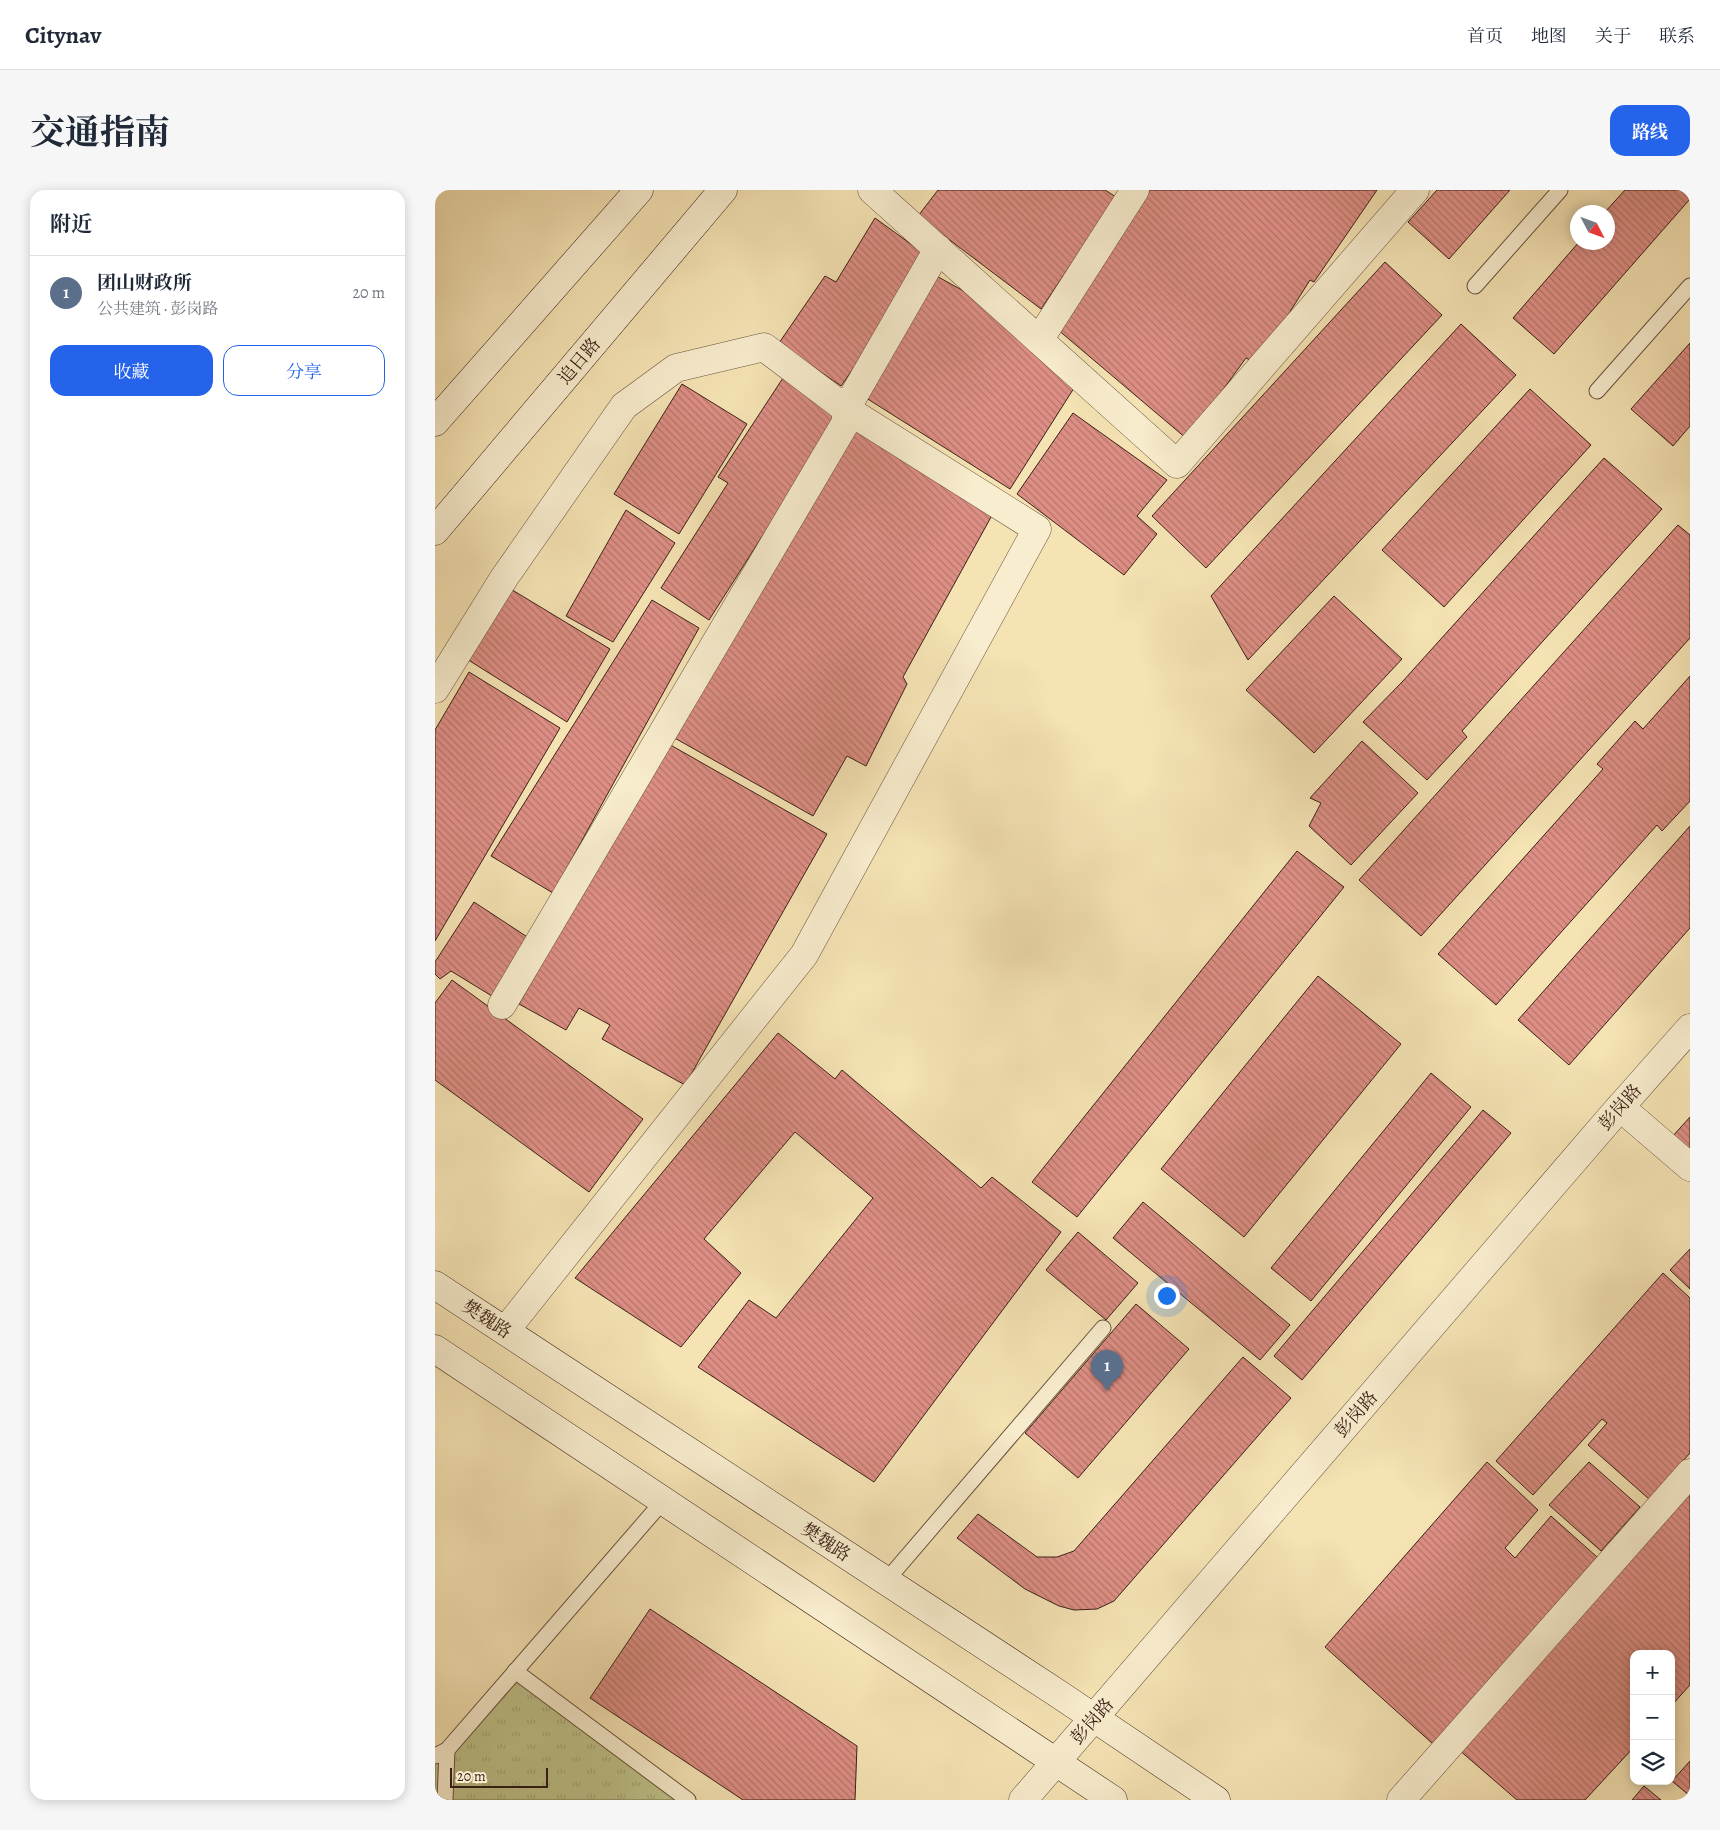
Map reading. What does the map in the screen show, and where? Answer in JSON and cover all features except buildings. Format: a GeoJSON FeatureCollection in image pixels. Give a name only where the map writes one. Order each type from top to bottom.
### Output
{"type":"FeatureCollection","features":[{"type":"Feature","properties":{"kind":"street"},"geometry":{"type":"LineString","coordinates":[[435,422],[639,190]]}},
{"type":"Feature","properties":{"kind":"street","name":"追日路"},"geometry":{"type":"LineString","coordinates":[[435,531],[723,190]]}},
{"type":"Feature","properties":{"kind":"street"},"geometry":{"type":"LineString","coordinates":[[872,190],[1177,464],[1415,190]]}},
{"type":"Feature","properties":{"kind":"street"},"geometry":{"type":"LineString","coordinates":[[1039,340],[1135,190]]}},
{"type":"Feature","properties":{"kind":"street"},"geometry":{"type":"LineString","coordinates":[[502,1006],[846,422],[846,408],[938,249]]}},
{"type":"Feature","properties":{"kind":"street"},"geometry":{"type":"LineString","coordinates":[[435,690],[504,578],[624,406],[676,368],[764,347],[846,408],[1037,529],[804,955],[505,1331]]}},
{"type":"Feature","properties":{"kind":"street","name":"彭岗路"},"geometry":{"type":"LineString","coordinates":[[1023,1800],[1690,1028]]}},
{"type":"Feature","properties":{"kind":"street"},"geometry":{"type":"LineString","coordinates":[[1620,1107],[1690,1167]]}},
{"type":"Feature","properties":{"kind":"street","name":"樊魏路"},"geometry":{"type":"LineString","coordinates":[[435,1285],[1216,1800]]}},
{"type":"Feature","properties":{"kind":"street"},"geometry":{"type":"LineString","coordinates":[[435,1349],[1113,1800]]}},
{"type":"Feature","properties":{"kind":"street"},"geometry":{"type":"LineString","coordinates":[[1401,1800],[1690,1473]]}},
{"type":"Feature","properties":{"kind":"lane"},"geometry":{"type":"LineString","coordinates":[[1475,286],[1560,190]]}},
{"type":"Feature","properties":{"kind":"lane"},"geometry":{"type":"LineString","coordinates":[[1597,391],[1690,286]]}},
{"type":"Feature","properties":{"kind":"lane"},"geometry":{"type":"LineString","coordinates":[[886,1581],[1103,1328]]}},
{"type":"Feature","properties":{"kind":"lane"},"geometry":{"type":"LineString","coordinates":[[445,1800],[441,1753],[664,1500]]}},
{"type":"Feature","properties":{"kind":"lane"},"geometry":{"type":"LineString","coordinates":[[515,1671],[688,1800]]}},
{"type":"Feature","properties":{"kind":"lane"},"geometry":{"type":"LineString","coordinates":[[435,1796],[440,1800]]}},
{"type":"Feature","properties":{"kind":"green space"},"geometry":{"type":"Polygon","coordinates":[[[515,1671],[688,1800],[435,1800],[435,1756],[515,1671]]]}},
{"type":"Feature","properties":{"kind":"place","name":"团山财政所"},"geometry":{"type":"Point","coordinates":[1107,1391]}}]}
